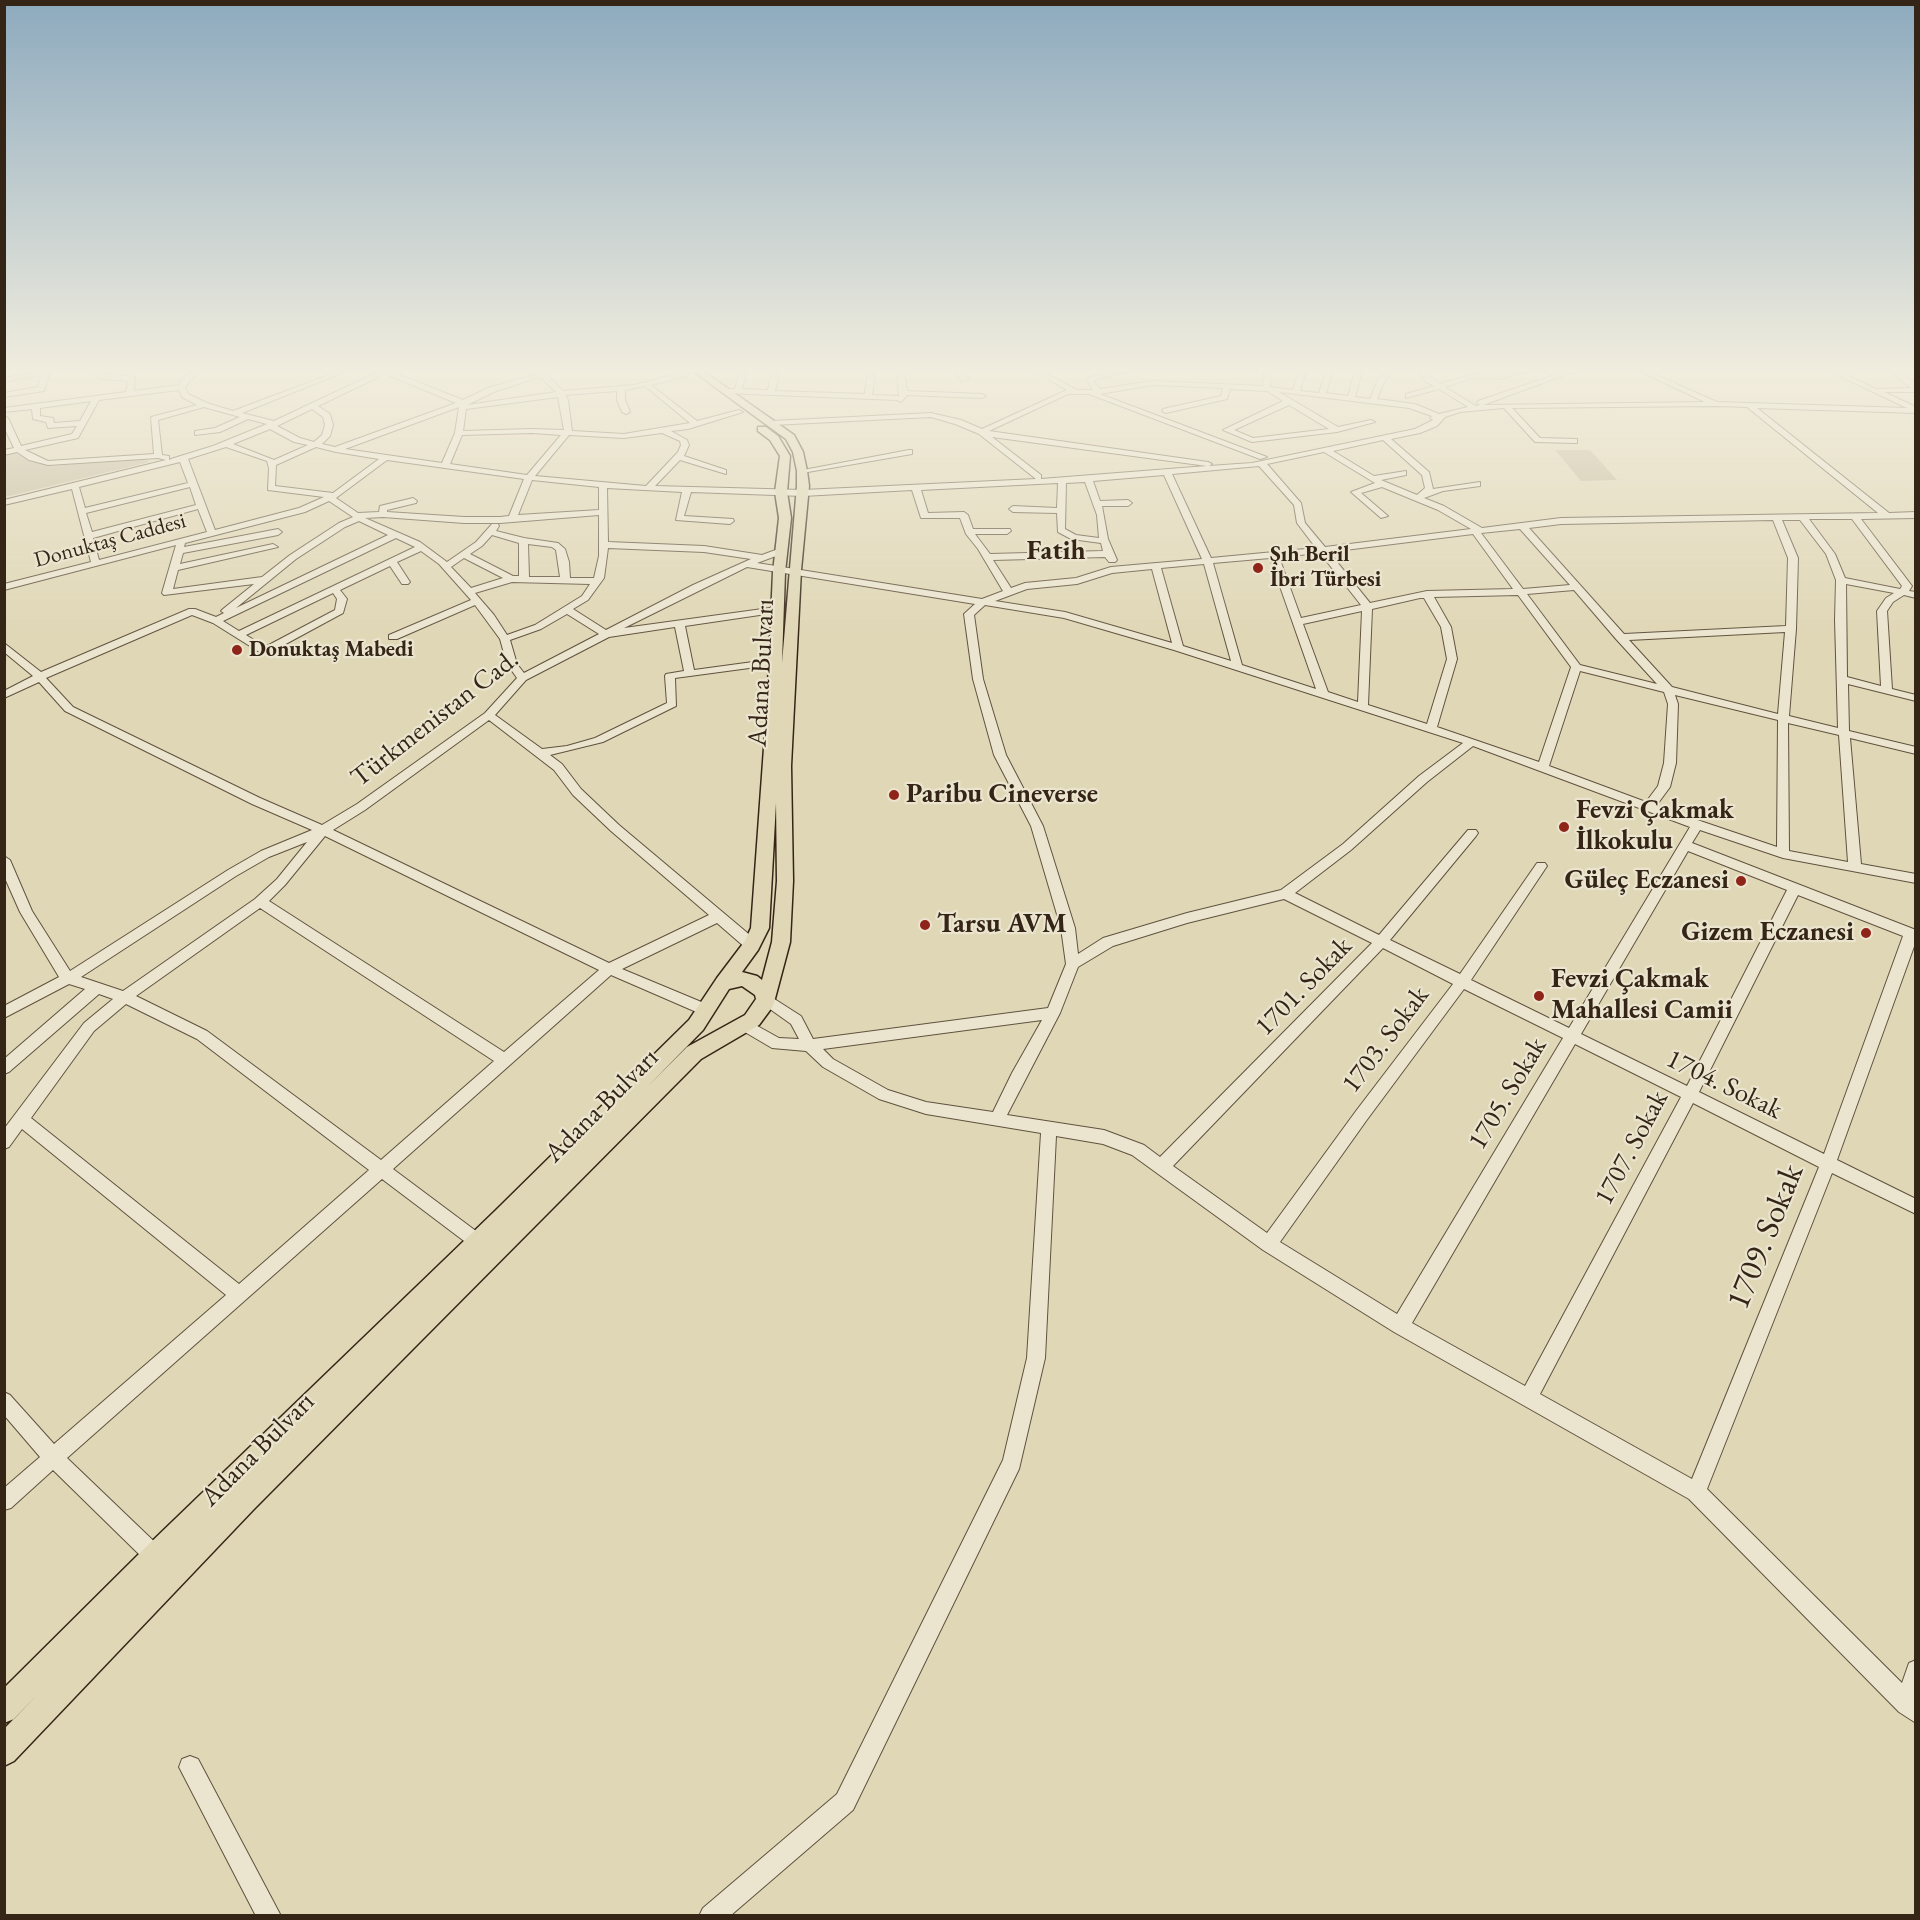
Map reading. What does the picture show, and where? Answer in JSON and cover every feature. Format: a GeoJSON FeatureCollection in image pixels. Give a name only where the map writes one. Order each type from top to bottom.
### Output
{"type":"FeatureCollection","features":[{"type":"Feature","properties":{"kind":"main road","name":"Adana Bulvarı"},"geometry":{"type":"LineString","coordinates":[[4,1709],[155,1556],[478,1242],[696,1025],[723,983],[752,945],[760,928],[777,610],[785,518],[782,489],[785,461]]}},
{"type":"Feature","properties":{"kind":"main road","name":"Adana Bulvarı"},"geometry":{"type":"LineString","coordinates":[[4,1751],[244,1500],[694,1053],[759,1014],[781,942],[785,881],[780,562],[803,483],[799,461]]}},
{"type":"Feature","properties":{"kind":"main road"},"geometry":{"type":"LineString","coordinates":[[723,983],[732,980],[751,981],[763,991],[765,998]]}},
{"type":"Feature","properties":{"kind":"main road"},"geometry":{"type":"LineString","coordinates":[[706,1010],[715,1022],[724,1025],[743,1024]]}},
{"type":"Feature","properties":{"kind":"street"},"geometry":{"type":"LineString","coordinates":[[40,461],[48,463],[86,461]]}},
{"type":"Feature","properties":{"kind":"street"},"geometry":{"type":"LineString","coordinates":[[4,503],[178,461]]}},
{"type":"Feature","properties":{"kind":"street"},"geometry":{"type":"LineString","coordinates":[[180,461],[193,484],[212,534]]}},
{"type":"Feature","properties":{"kind":"street"},"geometry":{"type":"LineString","coordinates":[[270,461],[273,468],[271,488],[332,497],[358,517],[422,547],[446,566],[491,617],[505,639],[512,664],[522,678]]}},
{"type":"Feature","properties":{"kind":"street"},"geometry":{"type":"LineString","coordinates":[[272,464],[280,461]]}},
{"type":"Feature","properties":{"kind":"street","name":"Donuktaş Caddesi"},"geometry":{"type":"LineString","coordinates":[[4,587],[180,546],[212,534],[302,510],[332,497],[381,461]]}},
{"type":"Feature","properties":{"kind":"street"},"geometry":{"type":"LineString","coordinates":[[413,461],[529,478],[648,489],[687,490],[782,489],[880,461]]}},
{"type":"Feature","properties":{"kind":"street"},"geometry":{"type":"LineString","coordinates":[[445,465],[447,461]]}},
{"type":"Feature","properties":{"kind":"street"},"geometry":{"type":"LineString","coordinates":[[513,518],[529,478],[543,461]]}},
{"type":"Feature","properties":{"kind":"street"},"geometry":{"type":"LineString","coordinates":[[648,489],[676,461]]}},
{"type":"Feature","properties":{"kind":"street"},"geometry":{"type":"LineString","coordinates":[[690,461],[723,472]]}},
{"type":"Feature","properties":{"kind":"street"},"geometry":{"type":"LineString","coordinates":[[1018,461],[1038,477]]}},
{"type":"Feature","properties":{"kind":"street"},"geometry":{"type":"LineString","coordinates":[[1181,461],[1212,465]]}},
{"type":"Feature","properties":{"kind":"street"},"geometry":{"type":"LineString","coordinates":[[803,483],[921,483],[1038,477],[1256,461]]}},
{"type":"Feature","properties":{"kind":"street"},"geometry":{"type":"LineString","coordinates":[[803,483],[916,488],[1062,481],[1167,473],[1258,461]]}},
{"type":"Feature","properties":{"kind":"street"},"geometry":{"type":"LineString","coordinates":[[1262,461],[1298,505],[1301,522],[1367,606],[1363,706]]}},
{"type":"Feature","properties":{"kind":"street"},"geometry":{"type":"LineString","coordinates":[[1343,461],[1382,484],[1419,498],[1477,530],[1519,592],[1576,667],[1916,751]]}},
{"type":"Feature","properties":{"kind":"street"},"geometry":{"type":"LineString","coordinates":[[1411,461],[1426,474],[1429,489],[1419,498]]}},
{"type":"Feature","properties":{"kind":"street"},"geometry":{"type":"LineString","coordinates":[[1818,461],[1886,515]]}},
{"type":"Feature","properties":{"kind":"street"},"geometry":{"type":"LineString","coordinates":[[1167,473],[1209,561],[1237,666]]}},
{"type":"Feature","properties":{"kind":"street"},"geometry":{"type":"LineString","coordinates":[[1373,479],[1402,473]]}},
{"type":"Feature","properties":{"kind":"street"},"geometry":{"type":"LineString","coordinates":[[1088,479],[1101,515],[1108,554],[1119,569]]}},
{"type":"Feature","properties":{"kind":"street"},"geometry":{"type":"LineString","coordinates":[[1062,481],[1061,530],[1063,533],[1074,537],[1104,541]]}},
{"type":"Feature","properties":{"kind":"street"},"geometry":{"type":"LineString","coordinates":[[82,511],[193,484]]}},
{"type":"Feature","properties":{"kind":"street"},"geometry":{"type":"LineString","coordinates":[[1382,484],[1355,492],[1384,516]]}},
{"type":"Feature","properties":{"kind":"street"},"geometry":{"type":"LineString","coordinates":[[1419,498],[1442,489],[1477,484]]}},
{"type":"Feature","properties":{"kind":"street"},"geometry":{"type":"LineString","coordinates":[[505,639],[538,627],[585,598],[597,581],[604,556],[603,485]]}},
{"type":"Feature","properties":{"kind":"street"},"geometry":{"type":"LineString","coordinates":[[75,486],[96,564]]}},
{"type":"Feature","properties":{"kind":"street"},"geometry":{"type":"LineString","coordinates":[[916,488],[924,516],[964,515],[969,532],[1008,592]]}},
{"type":"Feature","properties":{"kind":"street"},"geometry":{"type":"LineString","coordinates":[[687,490],[679,518],[730,521]]}},
{"type":"Feature","properties":{"kind":"street"},"geometry":{"type":"LineString","coordinates":[[383,514],[383,508],[413,501]]}},
{"type":"Feature","properties":{"kind":"street"},"geometry":{"type":"LineString","coordinates":[[1097,504],[1128,502]]}},
{"type":"Feature","properties":{"kind":"street"},"geometry":{"type":"LineString","coordinates":[[89,536],[201,506]]}},
{"type":"Feature","properties":{"kind":"street"},"geometry":{"type":"LineString","coordinates":[[1012,510],[1062,511]]}},
{"type":"Feature","properties":{"kind":"street"},"geometry":{"type":"LineString","coordinates":[[216,621],[263,580],[342,525],[358,517],[383,514],[500,520],[604,512]]}},
{"type":"Feature","properties":{"kind":"street"},"geometry":{"type":"LineString","coordinates":[[1854,515],[1907,586],[1903,592],[1890,600],[1882,611],[1887,690]]}},
{"type":"Feature","properties":{"kind":"street"},"geometry":{"type":"LineString","coordinates":[[997,1119],[1017,1077],[1053,1013],[1073,964],[1068,928],[1037,826],[1000,755],[978,679],[969,614],[983,602],[1025,586],[1077,581],[1119,569],[1322,550],[1522,525],[1585,520],[1910,515],[1916,527]]}},
{"type":"Feature","properties":{"kind":"street"},"geometry":{"type":"LineString","coordinates":[[1802,516],[1830,554],[1841,580],[1842,679],[1855,868]]}},
{"type":"Feature","properties":{"kind":"street"},"geometry":{"type":"LineString","coordinates":[[1776,517],[1793,558],[1791,629],[1783,718],[1783,854]]}},
{"type":"Feature","properties":{"kind":"street"},"geometry":{"type":"LineString","coordinates":[[446,566],[479,543],[500,520]]}},
{"type":"Feature","properties":{"kind":"street"},"geometry":{"type":"LineString","coordinates":[[1522,525],[1669,691],[1673,704],[1670,764],[1664,787],[1649,807]]}},
{"type":"Feature","properties":{"kind":"street"},"geometry":{"type":"LineString","coordinates":[[490,531],[523,541],[555,545],[560,549],[564,562],[565,580]]}},
{"type":"Feature","properties":{"kind":"street"},"geometry":{"type":"LineString","coordinates":[[969,532],[1007,531]]}},
{"type":"Feature","properties":{"kind":"street"},"geometry":{"type":"LineString","coordinates":[[263,580],[167,593],[180,546],[278,532]]}},
{"type":"Feature","properties":{"kind":"street"},"geometry":{"type":"LineString","coordinates":[[216,621],[396,535]]}},
{"type":"Feature","properties":{"kind":"street"},"geometry":{"type":"LineString","coordinates":[[523,541],[524,579]]}},
{"type":"Feature","properties":{"kind":"street"},"geometry":{"type":"LineString","coordinates":[[604,544],[704,549],[983,602],[1065,615],[1237,666],[1431,728],[1543,766],[1697,825],[1783,854],[1916,879]]}},
{"type":"Feature","properties":{"kind":"street"},"geometry":{"type":"LineString","coordinates":[[174,568],[273,547]]}},
{"type":"Feature","properties":{"kind":"street"},"geometry":{"type":"LineString","coordinates":[[238,635],[422,547]]}},
{"type":"Feature","properties":{"kind":"street"},"geometry":{"type":"LineString","coordinates":[[464,554],[511,579]]}},
{"type":"Feature","properties":{"kind":"street"},"geometry":{"type":"LineString","coordinates":[[987,557],[1108,554]]}},
{"type":"Feature","properties":{"kind":"street"},"geometry":{"type":"LineString","coordinates":[[1274,555],[1323,693]]}},
{"type":"Feature","properties":{"kind":"street"},"geometry":{"type":"LineString","coordinates":[[392,561],[405,582]]}},
{"type":"Feature","properties":{"kind":"street"},"geometry":{"type":"LineString","coordinates":[[746,564],[780,562]]}},
{"type":"Feature","properties":{"kind":"street","name":"Türkmenistan Cad."},"geometry":{"type":"LineString","coordinates":[[4,1013],[67,978],[232,873],[265,854],[323,830],[361,807],[489,715],[522,678],[696,587],[746,564],[780,562]]}},
{"type":"Feature","properties":{"kind":"street"},"geometry":{"type":"LineString","coordinates":[[1156,566],[1178,648]]}},
{"type":"Feature","properties":{"kind":"street"},"geometry":{"type":"LineString","coordinates":[[469,592],[511,579],[597,581]]}},
{"type":"Feature","properties":{"kind":"street"},"geometry":{"type":"LineString","coordinates":[[1841,580],[1916,595]]}},
{"type":"Feature","properties":{"kind":"street"},"geometry":{"type":"LineString","coordinates":[[1298,622],[1427,594],[1519,592],[1576,587]]}},
{"type":"Feature","properties":{"kind":"street"},"geometry":{"type":"LineString","coordinates":[[192,610],[216,621],[265,651],[340,611],[342,599],[334,588]]}},
{"type":"Feature","properties":{"kind":"street"},"geometry":{"type":"LineString","coordinates":[[4,695],[192,610],[200,589]]}},
{"type":"Feature","properties":{"kind":"street"},"geometry":{"type":"LineString","coordinates":[[1427,594],[1446,627],[1452,659],[1431,728]]}},
{"type":"Feature","properties":{"kind":"street"},"geometry":{"type":"LineString","coordinates":[[393,638],[477,601]]}},
{"type":"Feature","properties":{"kind":"street"},"geometry":{"type":"LineString","coordinates":[[567,609],[606,634],[777,610]]}},
{"type":"Feature","properties":{"kind":"street"},"geometry":{"type":"LineString","coordinates":[[680,623],[690,674]]}},
{"type":"Feature","properties":{"kind":"street"},"geometry":{"type":"LineString","coordinates":[[1620,637],[1791,629]]}},
{"type":"Feature","properties":{"kind":"street"},"geometry":{"type":"LineString","coordinates":[[4,646],[40,677],[69,709],[609,969],[706,1010]]}},
{"type":"Feature","properties":{"kind":"street"},"geometry":{"type":"LineString","coordinates":[[540,753],[567,749],[599,740],[672,704],[670,676],[775,662]]}},
{"type":"Feature","properties":{"kind":"street"},"geometry":{"type":"LineString","coordinates":[[1543,766],[1576,667]]}},
{"type":"Feature","properties":{"kind":"street"},"geometry":{"type":"LineString","coordinates":[[1842,679],[1916,698]]}},
{"type":"Feature","properties":{"kind":"street"},"geometry":{"type":"LineString","coordinates":[[489,715],[558,767],[577,792],[615,828],[752,945]]}},
{"type":"Feature","properties":{"kind":"street"},"geometry":{"type":"LineString","coordinates":[[1073,964],[1108,942],[1187,918],[1285,894],[1347,846],[1423,779],[1472,742]]}},
{"type":"Feature","properties":{"kind":"street","name":"1705. Sokak"},"geometry":{"type":"LineString","coordinates":[[1400,1326],[1697,825]]}},
{"type":"Feature","properties":{"kind":"street"},"geometry":{"type":"LineString","coordinates":[[4,1142],[90,1028],[125,997],[260,902],[281,882],[323,830]]}},
{"type":"Feature","properties":{"kind":"street","name":"1701. Sokak"},"geometry":{"type":"LineString","coordinates":[[1161,1167],[1381,942],[1472,833]]}},
{"type":"Feature","properties":{"kind":"street"},"geometry":{"type":"LineString","coordinates":[[1685,845],[1913,935]]}},
{"type":"Feature","properties":{"kind":"street"},"geometry":{"type":"LineString","coordinates":[[4,860],[26,912],[67,978],[125,997],[202,1035],[478,1242]]}},
{"type":"Feature","properties":{"kind":"street","name":"1703. Sokak"},"geometry":{"type":"LineString","coordinates":[[1269,1244],[1361,1116],[1462,982],[1541,866]]}},
{"type":"Feature","properties":{"kind":"street","name":"1707. Sokak"},"geometry":{"type":"LineString","coordinates":[[1528,1398],[1689,1096],[1795,888]]}},
{"type":"Feature","properties":{"kind":"street","name":"1704. Sokak"},"geometry":{"type":"LineString","coordinates":[[1285,894],[1916,1207]]}},
{"type":"Feature","properties":{"kind":"street"},"geometry":{"type":"LineString","coordinates":[[260,902],[506,1061]]}},
{"type":"Feature","properties":{"kind":"street"},"geometry":{"type":"LineString","coordinates":[[4,1501],[609,969],[720,916]]}},
{"type":"Feature","properties":{"kind":"street","name":"1709. Sokak"},"geometry":{"type":"LineString","coordinates":[[1696,1492],[1828,1164],[1913,935]]}},
{"type":"Feature","properties":{"kind":"street"},"geometry":{"type":"LineString","coordinates":[[4,1068],[96,987]]}},
{"type":"Feature","properties":{"kind":"street"},"geometry":{"type":"LineString","coordinates":[[765,998],[796,1020],[808,1045],[828,1063],[884,1095],[926,1108],[1104,1137],[1138,1150],[1269,1244],[1400,1326],[1696,1492],[1912,1708]]}},
{"type":"Feature","properties":{"kind":"street"},"geometry":{"type":"LineString","coordinates":[[743,1024],[777,1044],[808,1045],[1053,1013]]}},
{"type":"Feature","properties":{"kind":"street"},"geometry":{"type":"LineString","coordinates":[[21,1119],[239,1295]]}},
{"type":"Feature","properties":{"kind":"street"},"geometry":{"type":"LineString","coordinates":[[711,1916],[845,1802],[1012,1462],[1036,1358],[1049,1129]]}},
{"type":"Feature","properties":{"kind":"street"},"geometry":{"type":"LineString","coordinates":[[4,1401],[54,1458],[155,1556]]}},
{"type":"Feature","properties":{"kind":"street"},"geometry":{"type":"LineString","coordinates":[[1912,1708],[1916,1670]]}},
{"type":"Feature","properties":{"kind":"street"},"geometry":{"type":"LineString","coordinates":[[190,1767],[269,1916]]}},
{"type":"Feature","properties":{"kind":"shaded area"},"geometry":{"type":"Polygon","coordinates":[[[4,461],[33,461],[53,466],[112,461],[150,462],[5,497],[4,461]]]}},
{"type":"Feature","properties":{"kind":"shaded area"},"geometry":{"type":"Polygon","coordinates":[[[1564,461],[1600,461],[1617,480],[1581,481],[1564,461]]]}},
{"type":"Feature","properties":{"kind":"place","name":"Şıh Beril İbri Türbesi"},"geometry":{"type":"Point","coordinates":[1258,568]}},
{"type":"Feature","properties":{"kind":"place","name":"Donuktaş Mabedi"},"geometry":{"type":"Point","coordinates":[237,650]}},
{"type":"Feature","properties":{"kind":"place","name":"Paribu Cineverse"},"geometry":{"type":"Point","coordinates":[894,795]}},
{"type":"Feature","properties":{"kind":"place","name":"Fevzi Çakmak İlkokulu"},"geometry":{"type":"Point","coordinates":[1564,827]}},
{"type":"Feature","properties":{"kind":"place","name":"Güleç Eczanesi"},"geometry":{"type":"Point","coordinates":[1741,881]}},
{"type":"Feature","properties":{"kind":"place","name":"Tarsu AVM"},"geometry":{"type":"Point","coordinates":[925,925]}},
{"type":"Feature","properties":{"kind":"place","name":"Gizem Eczanesi"},"geometry":{"type":"Point","coordinates":[1866,933]}},
{"type":"Feature","properties":{"kind":"place","name":"Fevzi Çakmak Mahallesi Camii"},"geometry":{"type":"Point","coordinates":[1539,996]}},
{"type":"Feature","properties":{"kind":"district","name":"Fatih"},"geometry":{"type":"Point","coordinates":[1056,552]}}]}
